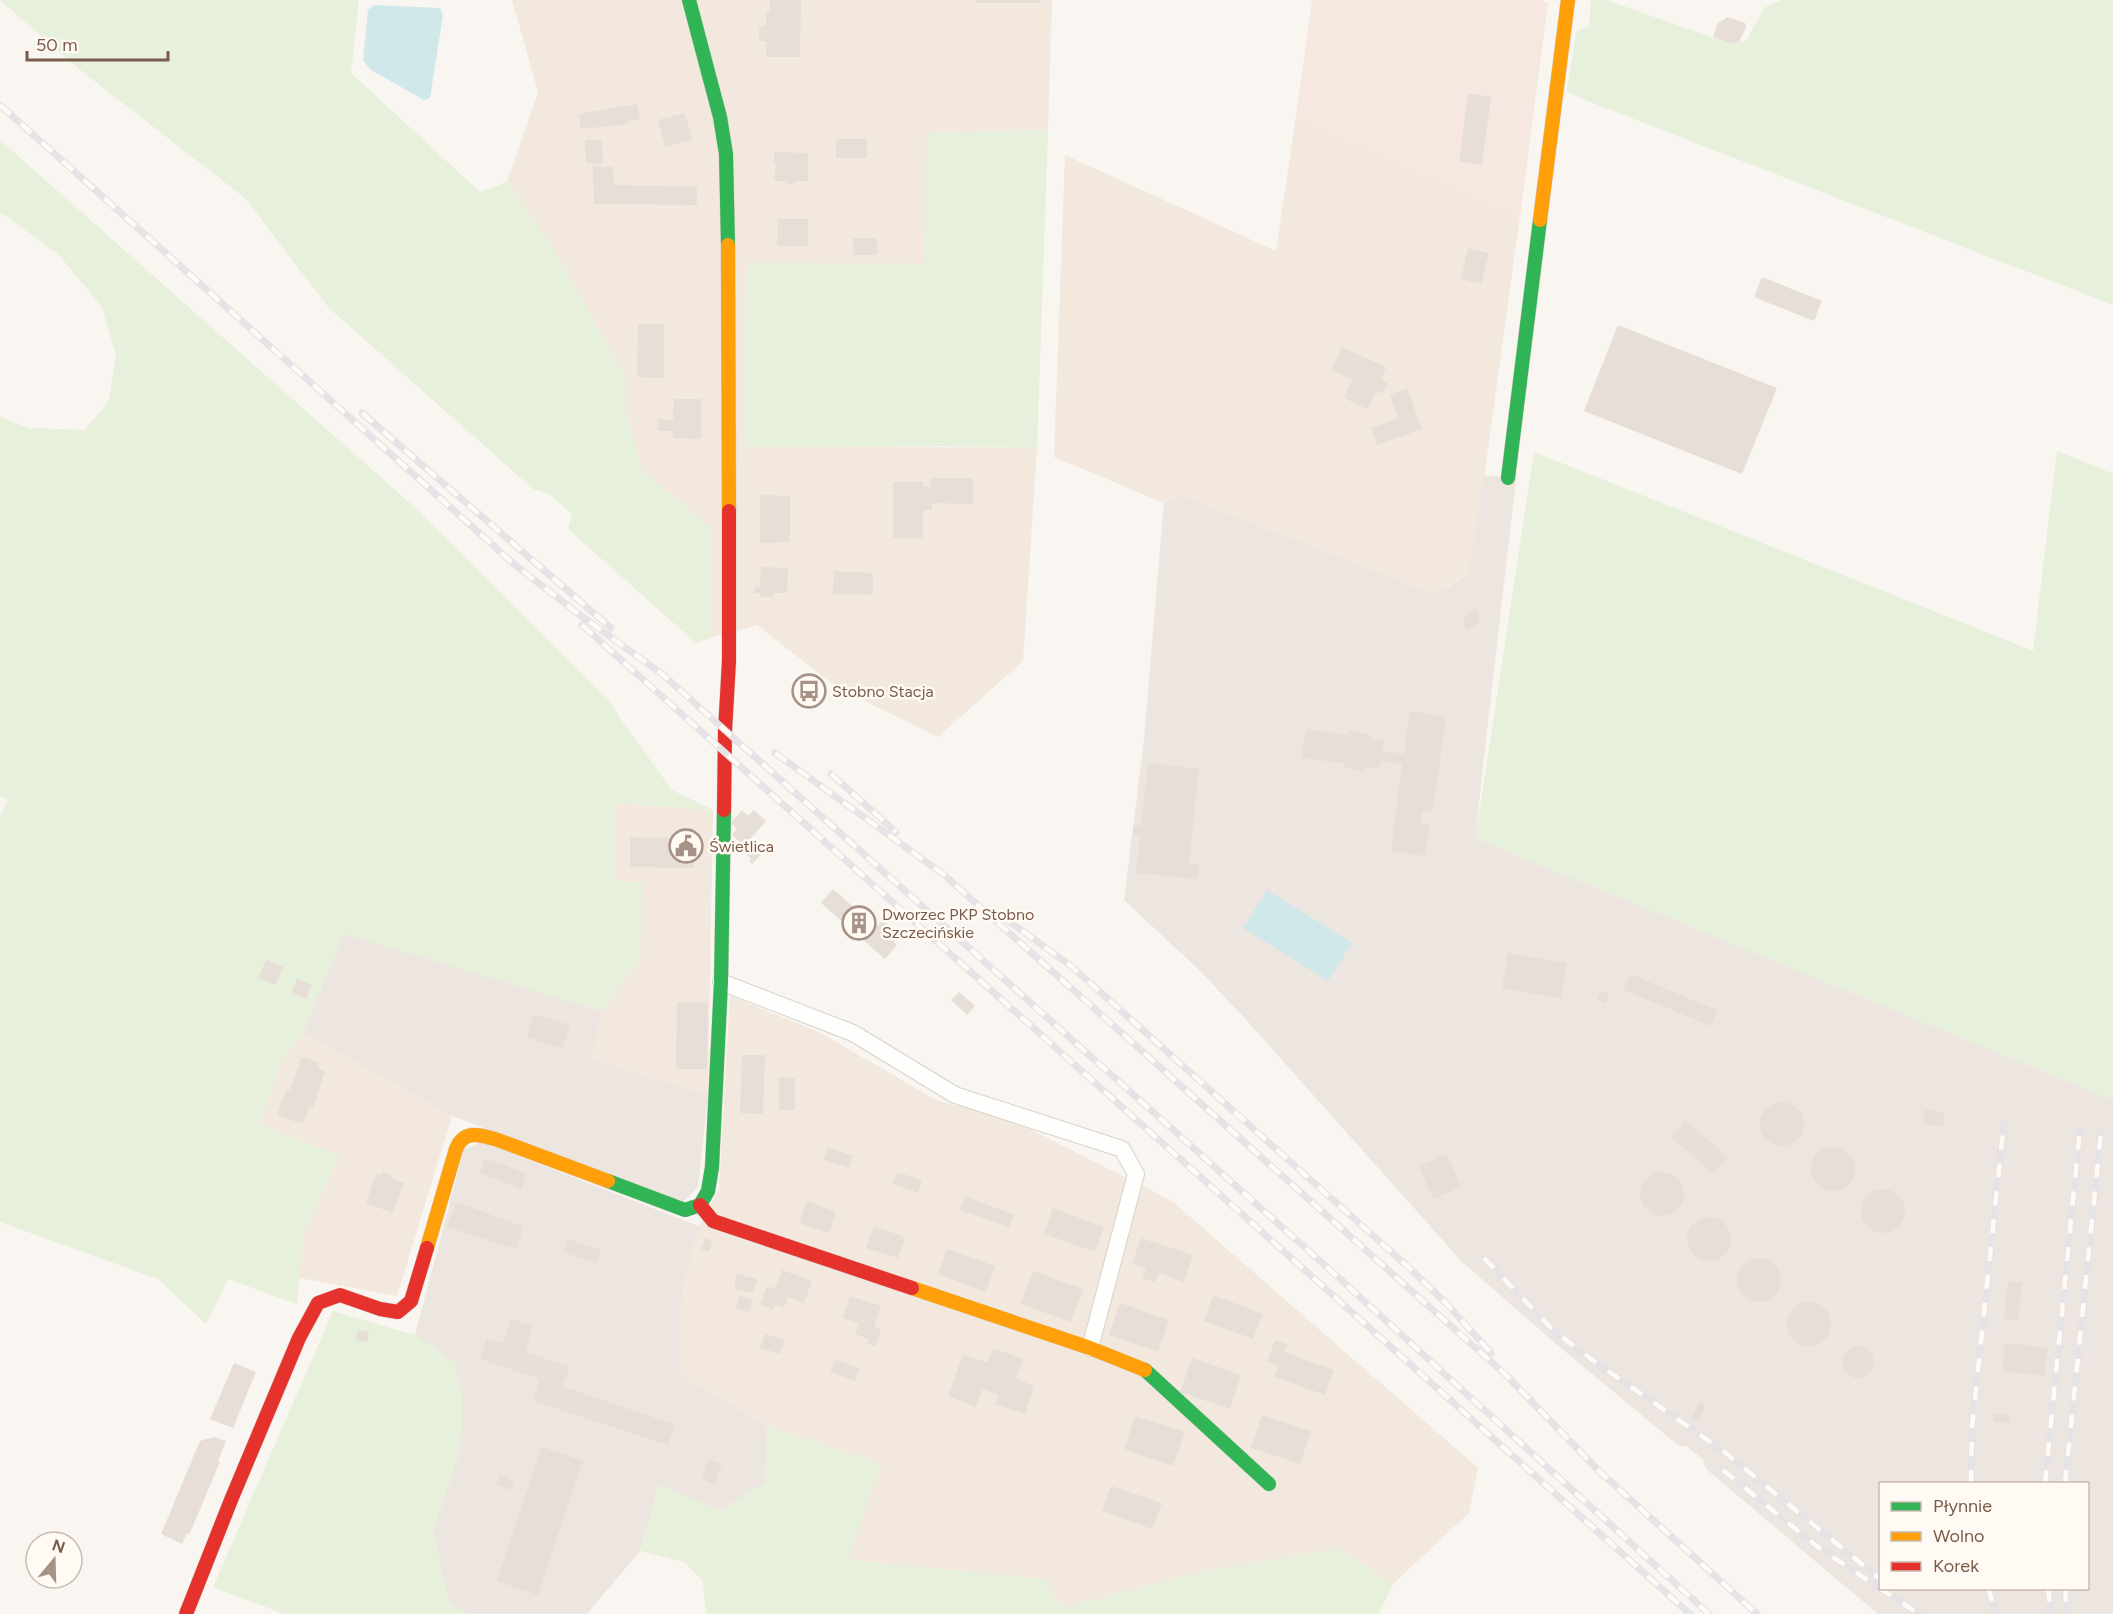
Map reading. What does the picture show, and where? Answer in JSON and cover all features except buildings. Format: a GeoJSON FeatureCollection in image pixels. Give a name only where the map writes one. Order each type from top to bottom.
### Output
{"type":"FeatureCollection","features":[{"type":"Feature","properties":{"kind":"street"},"geometry":{"type":"LineString","coordinates":[[186,1614],[299,1338],[318,1303],[340,1295],[380,1309],[398,1312],[411,1301],[456,1149],[459,1142],[468,1134],[479,1134],[495,1139],[685,1210],[700,1205],[708,1191],[712,1167],[722,982],[725,742],[729,661],[727,199],[726,154],[720,117],[689,0]]}},
{"type":"Feature","properties":{"kind":"street"},"geometry":{"type":"LineString","coordinates":[[1508,478],[1568,0]]}},
{"type":"Feature","properties":{"kind":"street"},"geometry":{"type":"LineString","coordinates":[[722,982],[853,1033],[955,1095],[1122,1149],[1136,1174],[1090,1348]]}},
{"type":"Feature","properties":{"kind":"street"},"geometry":{"type":"LineString","coordinates":[[700,1205],[713,1221],[1142,1367],[1269,1484]]}},
{"type":"Feature","properties":{"kind":"shaded area"},"geometry":{"type":"Polygon","coordinates":[[[512,0],[1052,0],[1048,130],[927,133],[924,264],[747,263],[744,446],[1037,448],[1023,661],[938,737],[838,688],[757,625],[710,638],[712,529],[641,469],[626,413],[625,376],[552,246],[507,182],[538,92],[512,0]]]}},
{"type":"Feature","properties":{"kind":"shaded area"},"geometry":{"type":"Polygon","coordinates":[[[1312,0],[1540,0],[1548,3],[1520,216],[1296,116],[1312,0]]]}},
{"type":"Feature","properties":{"kind":"shaded area"},"geometry":{"type":"Polygon","coordinates":[[[1296,116],[1520,216],[1472,565],[1469,573],[1439,591],[1432,593],[1180,495],[1164,503],[1054,457],[1065,155],[1276,251],[1296,116]]]}},
{"type":"Feature","properties":{"kind":"shaded area"},"geometry":{"type":"Polygon","coordinates":[[[1484,475],[1516,479],[1482,774],[1477,839],[2113,1100],[2113,1614],[1878,1614],[1706,1469],[1703,1459],[1686,1446],[1679,1446],[1462,1262],[1241,1014],[1197,968],[1124,900],[1144,739],[1164,503],[1180,495],[1432,593],[1448,587],[1469,573],[1484,475]]]}},
{"type":"Feature","properties":{"kind":"shaded area"},"geometry":{"type":"Polygon","coordinates":[[[615,803],[713,810],[708,1096],[591,1059],[601,1011],[640,959],[642,883],[614,882],[615,803]]]}},
{"type":"Feature","properties":{"kind":"shaded area"},"geometry":{"type":"Polygon","coordinates":[[[344,933],[601,1011],[592,1059],[708,1096],[698,1187],[683,1202],[452,1116],[303,1033],[344,933]]]}},
{"type":"Feature","properties":{"kind":"shaded area"},"geometry":{"type":"Polygon","coordinates":[[[730,996],[821,1033],[936,1100],[1016,1122],[1172,1201],[1478,1468],[1469,1513],[1393,1584],[1338,1548],[1188,1575],[1071,1606],[1056,1602],[1044,1579],[847,1560],[881,1464],[767,1426],[681,1375],[682,1291],[699,1226],[719,1190],[730,996]]]}},
{"type":"Feature","properties":{"kind":"shaded area"},"geometry":{"type":"Polygon","coordinates":[[[303,1033],[452,1116],[397,1296],[299,1278],[303,1235],[339,1156],[260,1124],[280,1064],[303,1033]]]}},
{"type":"Feature","properties":{"kind":"shaded area"},"geometry":{"type":"Polygon","coordinates":[[[482,1142],[699,1226],[682,1291],[681,1375],[767,1426],[765,1483],[720,1510],[659,1485],[640,1551],[587,1614],[467,1614],[449,1604],[433,1531],[460,1450],[455,1363],[415,1335],[464,1149],[482,1142]]]}},
{"type":"Feature","properties":{"kind":"green space"},"geometry":{"type":"Polygon","coordinates":[[[0,0],[359,0],[351,73],[480,192],[507,182],[552,246],[625,376],[626,413],[641,469],[712,529],[710,638],[696,643],[568,529],[572,514],[549,494],[533,489],[329,308],[245,198],[79,69],[0,0]]]}},
{"type":"Feature","properties":{"kind":"green space"},"geometry":{"type":"Polygon","coordinates":[[[1591,0],[1606,0],[1728,43],[1746,41],[1764,8],[1782,0],[2113,0],[2113,305],[1585,100],[1567,91],[1576,32],[1589,26],[1591,0]]]}},
{"type":"Feature","properties":{"kind":"green space"},"geometry":{"type":"Polygon","coordinates":[[[1048,130],[1037,448],[744,447],[747,263],[924,264],[927,133],[1048,130]]]}},
{"type":"Feature","properties":{"kind":"green space"},"geometry":{"type":"Polygon","coordinates":[[[0,140],[411,504],[610,701],[672,790],[713,810],[615,803],[614,881],[643,883],[640,959],[601,1011],[344,934],[303,1033],[280,1064],[260,1124],[339,1156],[303,1235],[297,1304],[228,1279],[206,1324],[158,1279],[0,1222],[0,816],[8,800],[0,796],[0,417],[29,428],[85,430],[109,400],[116,355],[102,307],[58,254],[0,212],[0,140]]]}},
{"type":"Feature","properties":{"kind":"green space"},"geometry":{"type":"Polygon","coordinates":[[[2057,451],[2113,474],[2113,1100],[1477,839],[1534,452],[2033,651],[2057,451]]]}},
{"type":"Feature","properties":{"kind":"green space"},"geometry":{"type":"Polygon","coordinates":[[[333,1311],[415,1335],[455,1363],[463,1397],[460,1450],[433,1531],[449,1604],[467,1614],[284,1614],[213,1587],[333,1311]]]}},
{"type":"Feature","properties":{"kind":"green space"},"geometry":{"type":"Polygon","coordinates":[[[767,1426],[881,1464],[848,1560],[1045,1579],[1056,1602],[1071,1606],[1188,1575],[1338,1548],[1393,1584],[1379,1614],[706,1614],[703,1581],[684,1562],[640,1551],[659,1485],[721,1510],[765,1482],[767,1426]]]}},
{"type":"Feature","properties":{"kind":"water"},"geometry":{"type":"Polygon","coordinates":[[[373,5],[440,8],[443,15],[430,98],[424,100],[371,70],[363,60],[368,10],[373,5]]]}},
{"type":"Feature","properties":{"kind":"water"},"geometry":{"type":"Polygon","coordinates":[[[1267,890],[1352,943],[1328,981],[1243,928],[1267,890]]]}},
{"type":"Feature","properties":{"kind":"railway"},"geometry":{"type":"LineString","coordinates":[[0,105],[515,565],[662,674],[1329,1269],[1709,1614]]}},
{"type":"Feature","properties":{"kind":"railway"},"geometry":{"type":"LineString","coordinates":[[362,413],[611,628]]}},
{"type":"Feature","properties":{"kind":"railway"},"geometry":{"type":"LineString","coordinates":[[582,625],[1690,1614]]}},
{"type":"Feature","properties":{"kind":"railway"},"geometry":{"type":"LineString","coordinates":[[775,753],[943,874],[1505,1374],[1599,1471],[1757,1614]]}},
{"type":"Feature","properties":{"kind":"railway"},"geometry":{"type":"LineString","coordinates":[[831,774],[896,832]]}},
{"type":"Feature","properties":{"kind":"railway"},"geometry":{"type":"LineString","coordinates":[[999,914],[1071,966],[1406,1265],[1446,1303],[1491,1353]]}},
{"type":"Feature","properties":{"kind":"railway"},"geometry":{"type":"LineString","coordinates":[[1971,1482],[1972,1427],[2004,1122]]}},
{"type":"Feature","properties":{"kind":"railway"},"geometry":{"type":"LineString","coordinates":[[2045,1482],[2080,1129]]}},
{"type":"Feature","properties":{"kind":"railway"},"geometry":{"type":"LineString","coordinates":[[2065,1482],[2101,1132]]}},
{"type":"Feature","properties":{"kind":"railway"},"geometry":{"type":"LineString","coordinates":[[1484,1258],[1554,1331],[1722,1450],[1879,1578]]}},
{"type":"Feature","properties":{"kind":"railway"},"geometry":{"type":"LineString","coordinates":[[1723,1470],[1819,1548],[1879,1588]]}},
{"type":"Feature","properties":{"kind":"railway"},"geometry":{"type":"LineString","coordinates":[[1883,1590],[1919,1614]]}},
{"type":"Feature","properties":{"kind":"railway"},"geometry":{"type":"LineString","coordinates":[[1989,1590],[1996,1614]]}},
{"type":"Feature","properties":{"kind":"railway"},"geometry":{"type":"LineString","coordinates":[[2048,1590],[2051,1614]]}},
{"type":"Feature","properties":{"kind":"railway"},"geometry":{"type":"LineString","coordinates":[[2065,1590],[2067,1614]]}},
{"type":"Feature","properties":{"kind":"traffic: fast"},"geometry":{"type":"LineString","coordinates":[[689,0],[720,117],[726,154],[728,245]]}},
{"type":"Feature","properties":{"kind":"traffic: fast"},"geometry":{"type":"LineString","coordinates":[[1508,478],[1540,220]]}},
{"type":"Feature","properties":{"kind":"traffic: fast"},"geometry":{"type":"LineString","coordinates":[[608,1181],[685,1210],[700,1205],[708,1191],[712,1167],[721,982],[724,810]]}},
{"type":"Feature","properties":{"kind":"traffic: fast"},"geometry":{"type":"LineString","coordinates":[[1145,1370],[1269,1484]]}},
{"type":"Feature","properties":{"kind":"traffic: slow"},"geometry":{"type":"LineString","coordinates":[[1540,220],[1568,0]]}},
{"type":"Feature","properties":{"kind":"traffic: slow"},"geometry":{"type":"LineString","coordinates":[[728,245],[729,511]]}},
{"type":"Feature","properties":{"kind":"traffic: slow"},"geometry":{"type":"LineString","coordinates":[[427,1248],[456,1149],[467,1136],[477,1135],[495,1139],[608,1181]]}},
{"type":"Feature","properties":{"kind":"traffic: slow"},"geometry":{"type":"LineString","coordinates":[[912,1288],[1090,1348],[1145,1370]]}},
{"type":"Feature","properties":{"kind":"traffic: jam"},"geometry":{"type":"LineString","coordinates":[[724,810],[729,661],[729,511]]}},
{"type":"Feature","properties":{"kind":"traffic: jam"},"geometry":{"type":"LineString","coordinates":[[700,1205],[713,1221],[912,1288]]}},
{"type":"Feature","properties":{"kind":"traffic: jam"},"geometry":{"type":"LineString","coordinates":[[186,1614],[299,1338],[318,1303],[340,1295],[380,1309],[398,1312],[411,1301],[427,1248]]}},
{"type":"Feature","properties":{"kind":"place","name":"Stobno Stacja"},"geometry":{"type":"Point","coordinates":[809,691]}},
{"type":"Feature","properties":{"kind":"place","name":"Świetlica"},"geometry":{"type":"Point","coordinates":[686,846]}},
{"type":"Feature","properties":{"kind":"place","name":"Dworzec PKP Stobno Szczecińskie"},"geometry":{"type":"Point","coordinates":[859,923]}}]}
